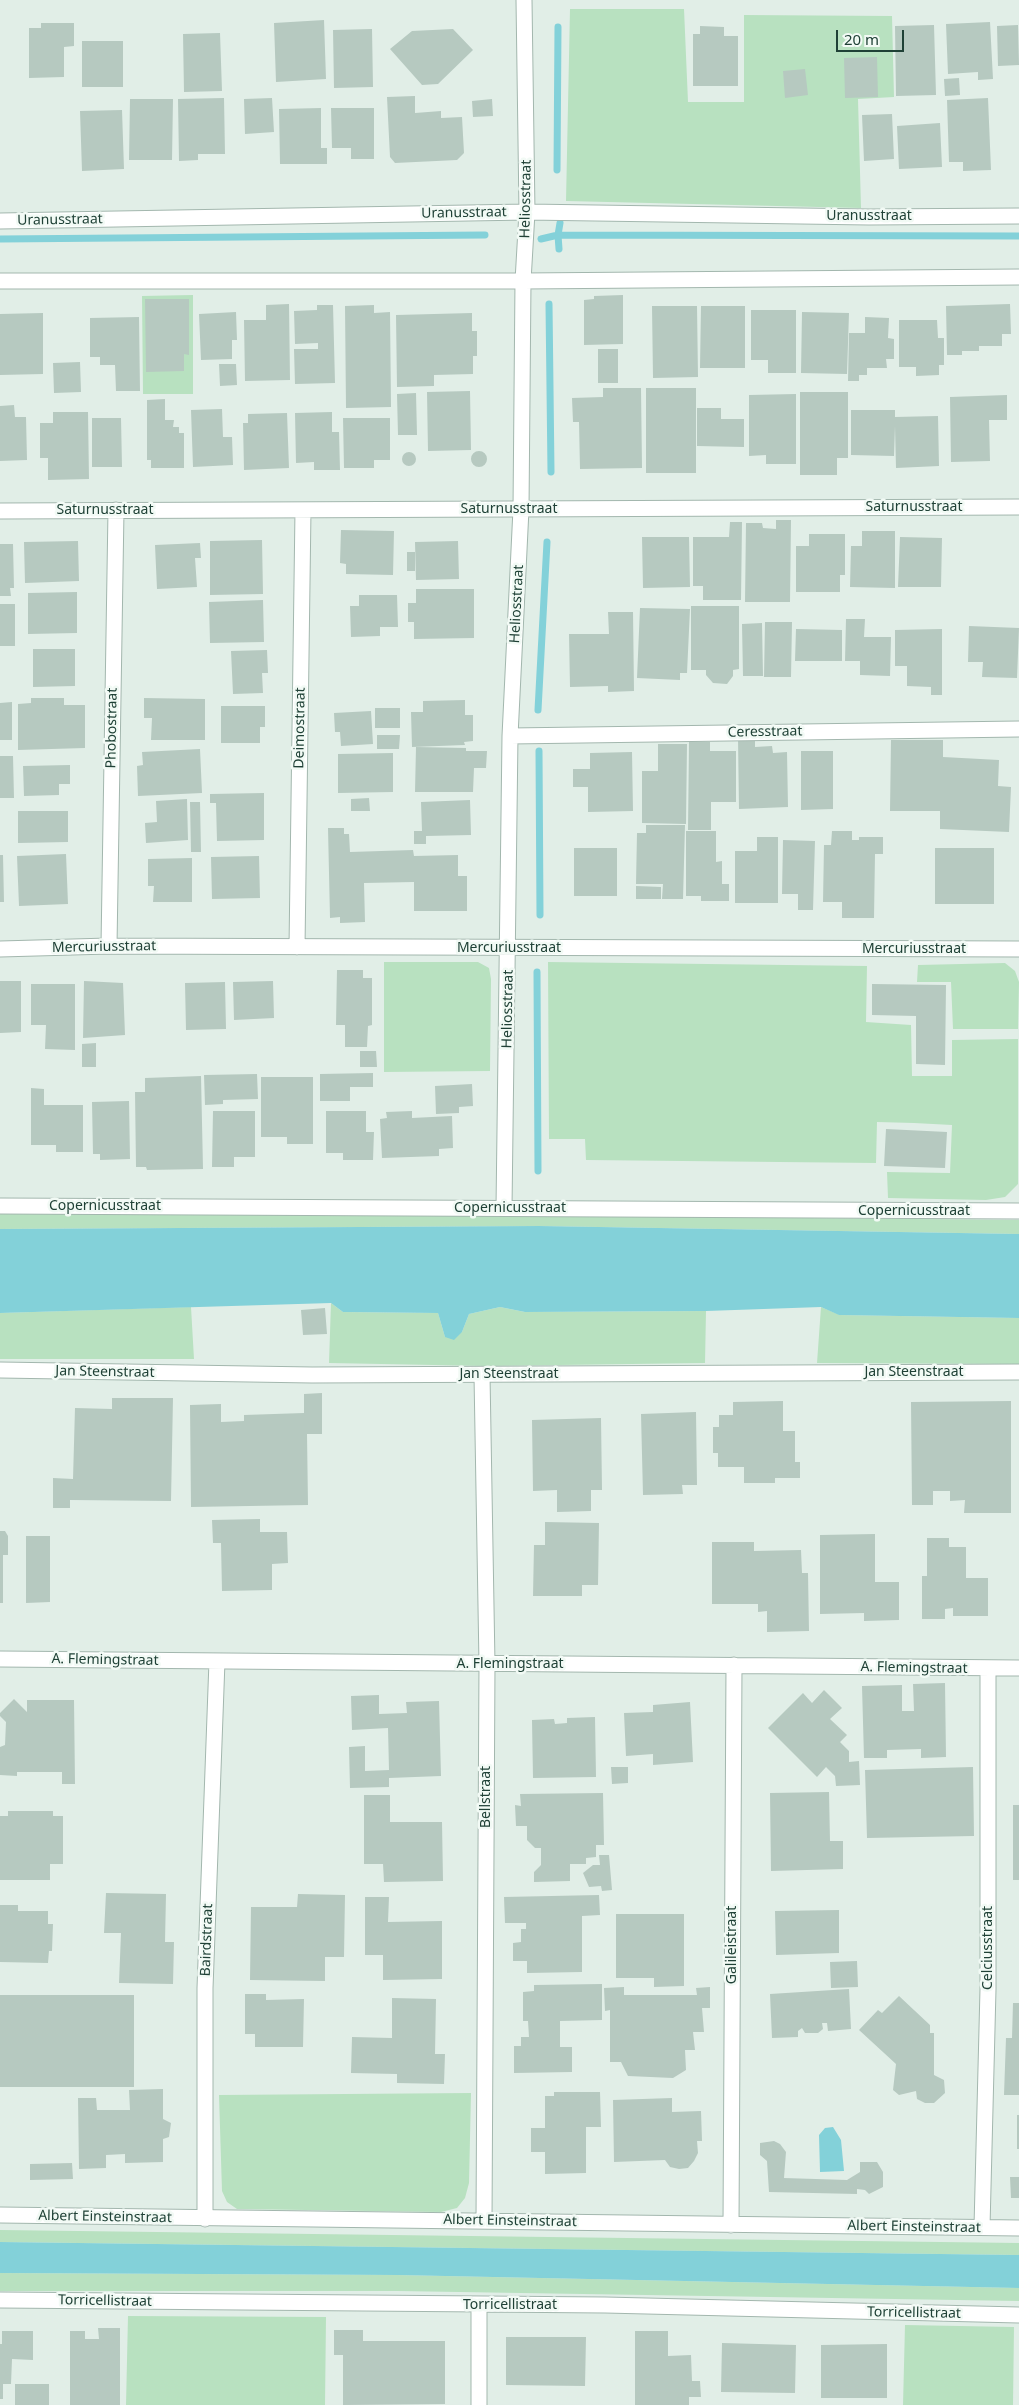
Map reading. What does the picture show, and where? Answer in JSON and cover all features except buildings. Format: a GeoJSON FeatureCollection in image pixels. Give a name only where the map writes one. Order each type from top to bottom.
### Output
{"type":"FeatureCollection","features":[{"type":"Feature","properties":{"kind":"street","name":"Heliosstraat"},"geometry":{"type":"LineString","coordinates":[[504,1208],[509,948],[510,736],[522,509],[523,282],[527,212],[524,0]]}},
{"type":"Feature","properties":{"kind":"street","name":"Uranusstraat"},"geometry":{"type":"LineString","coordinates":[[0,221],[527,212],[869,217],[1019,216]]}},
{"type":"Feature","properties":{"kind":"street"},"geometry":{"type":"LineString","coordinates":[[0,281],[523,282],[1019,277]]}},
{"type":"Feature","properties":{"kind":"street","name":"Saturnusstraat"},"geometry":{"type":"LineString","coordinates":[[0,511],[1019,507]]}},
{"type":"Feature","properties":{"kind":"street","name":"Phobostraat"},"geometry":{"type":"LineString","coordinates":[[109,946],[116,510]]}},
{"type":"Feature","properties":{"kind":"street","name":"Deimostraat"},"geometry":{"type":"LineString","coordinates":[[297,947],[303,510]]}},
{"type":"Feature","properties":{"kind":"street","name":"Ceresstraat"},"geometry":{"type":"LineString","coordinates":[[510,736],[1019,729]]}},
{"type":"Feature","properties":{"kind":"street","name":"Mercuriusstraat"},"geometry":{"type":"LineString","coordinates":[[0,949],[109,946],[1019,949]]}},
{"type":"Feature","properties":{"kind":"street","name":"Copernicusstraat"},"geometry":{"type":"LineString","coordinates":[[0,1206],[1019,1211]]}},
{"type":"Feature","properties":{"kind":"street","name":"Jan Steenstraat"},"geometry":{"type":"LineString","coordinates":[[0,1370],[312,1375],[1019,1372]]}},
{"type":"Feature","properties":{"kind":"street","name":"Bellstraat"},"geometry":{"type":"LineString","coordinates":[[482,1374],[487,1664],[484,2220]]}},
{"type":"Feature","properties":{"kind":"street","name":"A. Flemingstraat"},"geometry":{"type":"LineString","coordinates":[[0,1659],[1019,1668]]}},
{"type":"Feature","properties":{"kind":"street","name":"Bairdstraat"},"geometry":{"type":"LineString","coordinates":[[205,2219],[206,1988],[217,1661]]}},
{"type":"Feature","properties":{"kind":"street","name":"Galileistraat"},"geometry":{"type":"LineString","coordinates":[[730,2225],[734,1665]]}},
{"type":"Feature","properties":{"kind":"street","name":"Celciusstraat"},"geometry":{"type":"LineString","coordinates":[[982,2227],[988,1979],[988,1669]]}},
{"type":"Feature","properties":{"kind":"street","name":"Albert Einsteinstraat"},"geometry":{"type":"LineString","coordinates":[[0,2215],[1019,2228]]}},
{"type":"Feature","properties":{"kind":"street","name":"Torricellistraat"},"geometry":{"type":"LineString","coordinates":[[0,2300],[615,2306],[1019,2315]]}},
{"type":"Feature","properties":{"kind":"street"},"geometry":{"type":"LineString","coordinates":[[479,2305],[479,2405]]}},
{"type":"Feature","properties":{"kind":"green space"},"geometry":{"type":"Polygon","coordinates":[[[570,9],[684,9],[688,102],[744,102],[744,15],[892,16],[894,97],[858,99],[861,208],[566,201],[570,9]]]}},
{"type":"Feature","properties":{"kind":"green space"},"geometry":{"type":"Polygon","coordinates":[[[193,295],[193,394],[143,394],[142,296],[193,295]]]}},
{"type":"Feature","properties":{"kind":"green space"},"geometry":{"type":"Polygon","coordinates":[[[384,962],[478,962],[489,968],[491,979],[490,1071],[384,1072],[384,962]]]}},
{"type":"Feature","properties":{"kind":"green space"},"geometry":{"type":"Polygon","coordinates":[[[548,962],[867,966],[866,1022],[911,1025],[912,1076],[952,1076],[952,1040],[1018,1039],[1018,1184],[1005,1197],[986,1200],[888,1198],[887,1172],[950,1173],[952,1125],[877,1122],[876,1163],[586,1160],[585,1139],[549,1139],[548,962]]]}},
{"type":"Feature","properties":{"kind":"green space"},"geometry":{"type":"Polygon","coordinates":[[[1005,963],[1015,971],[1019,982],[1018,1029],[953,1029],[951,982],[917,982],[918,965],[1005,963]]]}},
{"type":"Feature","properties":{"kind":"green space"},"geometry":{"type":"Polygon","coordinates":[[[179,1212],[1019,1220],[1019,1234],[539,1226],[0,1229],[0,1213],[179,1212]]]}},
{"type":"Feature","properties":{"kind":"green space"},"geometry":{"type":"Polygon","coordinates":[[[331,1303],[343,1312],[438,1313],[445,1337],[462,1332],[469,1314],[500,1307],[525,1312],[706,1311],[705,1363],[486,1366],[329,1363],[331,1303]]]}},
{"type":"Feature","properties":{"kind":"green space"},"geometry":{"type":"Polygon","coordinates":[[[191,1307],[194,1359],[0,1359],[0,1313],[191,1307]]]}},
{"type":"Feature","properties":{"kind":"green space"},"geometry":{"type":"Polygon","coordinates":[[[821,1307],[840,1315],[1019,1318],[1019,1364],[817,1363],[821,1307]]]}},
{"type":"Feature","properties":{"kind":"green space"},"geometry":{"type":"Polygon","coordinates":[[[471,2093],[469,2183],[465,2198],[457,2208],[441,2212],[237,2209],[227,2202],[222,2191],[219,2095],[471,2093]]]}},
{"type":"Feature","properties":{"kind":"green space"},"geometry":{"type":"Polygon","coordinates":[[[0,2230],[1019,2243],[1019,2255],[0,2242],[0,2230]]]}},
{"type":"Feature","properties":{"kind":"green space"},"geometry":{"type":"Polygon","coordinates":[[[0,2273],[397,2275],[1019,2288],[1019,2301],[397,2291],[0,2291],[0,2273]]]}},
{"type":"Feature","properties":{"kind":"green space"},"geometry":{"type":"Polygon","coordinates":[[[128,2316],[326,2317],[325,2405],[126,2405],[128,2316]]]}},
{"type":"Feature","properties":{"kind":"green space"},"geometry":{"type":"Polygon","coordinates":[[[905,2325],[1014,2327],[1013,2405],[903,2405],[905,2325]]]}},
{"type":"Feature","properties":{"kind":"water"},"geometry":{"type":"Polygon","coordinates":[[[539,1226],[1019,1234],[1019,1318],[839,1315],[821,1307],[706,1311],[525,1312],[500,1307],[469,1314],[462,1332],[454,1340],[445,1337],[438,1313],[343,1312],[331,1303],[0,1313],[0,1229],[539,1226]]]}},
{"type":"Feature","properties":{"kind":"water"},"geometry":{"type":"Polygon","coordinates":[[[833,2127],[841,2140],[844,2171],[820,2172],[819,2135],[825,2128],[833,2127]]]}},
{"type":"Feature","properties":{"kind":"water"},"geometry":{"type":"Polygon","coordinates":[[[0,2242],[1019,2255],[1019,2288],[397,2275],[0,2273],[0,2242]]]}},
{"type":"Feature","properties":{"kind":"waterway"},"geometry":{"type":"LineString","coordinates":[[557,170],[558,27]]}},
{"type":"Feature","properties":{"kind":"waterway"},"geometry":{"type":"LineString","coordinates":[[559,249],[558,235],[560,223]]}},
{"type":"Feature","properties":{"kind":"waterway"},"geometry":{"type":"LineString","coordinates":[[0,239],[485,235]]}},
{"type":"Feature","properties":{"kind":"waterway"},"geometry":{"type":"LineString","coordinates":[[541,239],[558,235],[1019,236]]}},
{"type":"Feature","properties":{"kind":"waterway"},"geometry":{"type":"LineString","coordinates":[[549,304],[551,472]]}},
{"type":"Feature","properties":{"kind":"waterway"},"geometry":{"type":"LineString","coordinates":[[538,710],[547,542]]}},
{"type":"Feature","properties":{"kind":"waterway"},"geometry":{"type":"LineString","coordinates":[[539,751],[540,915]]}},
{"type":"Feature","properties":{"kind":"waterway"},"geometry":{"type":"LineString","coordinates":[[537,972],[538,1171]]}}]}
